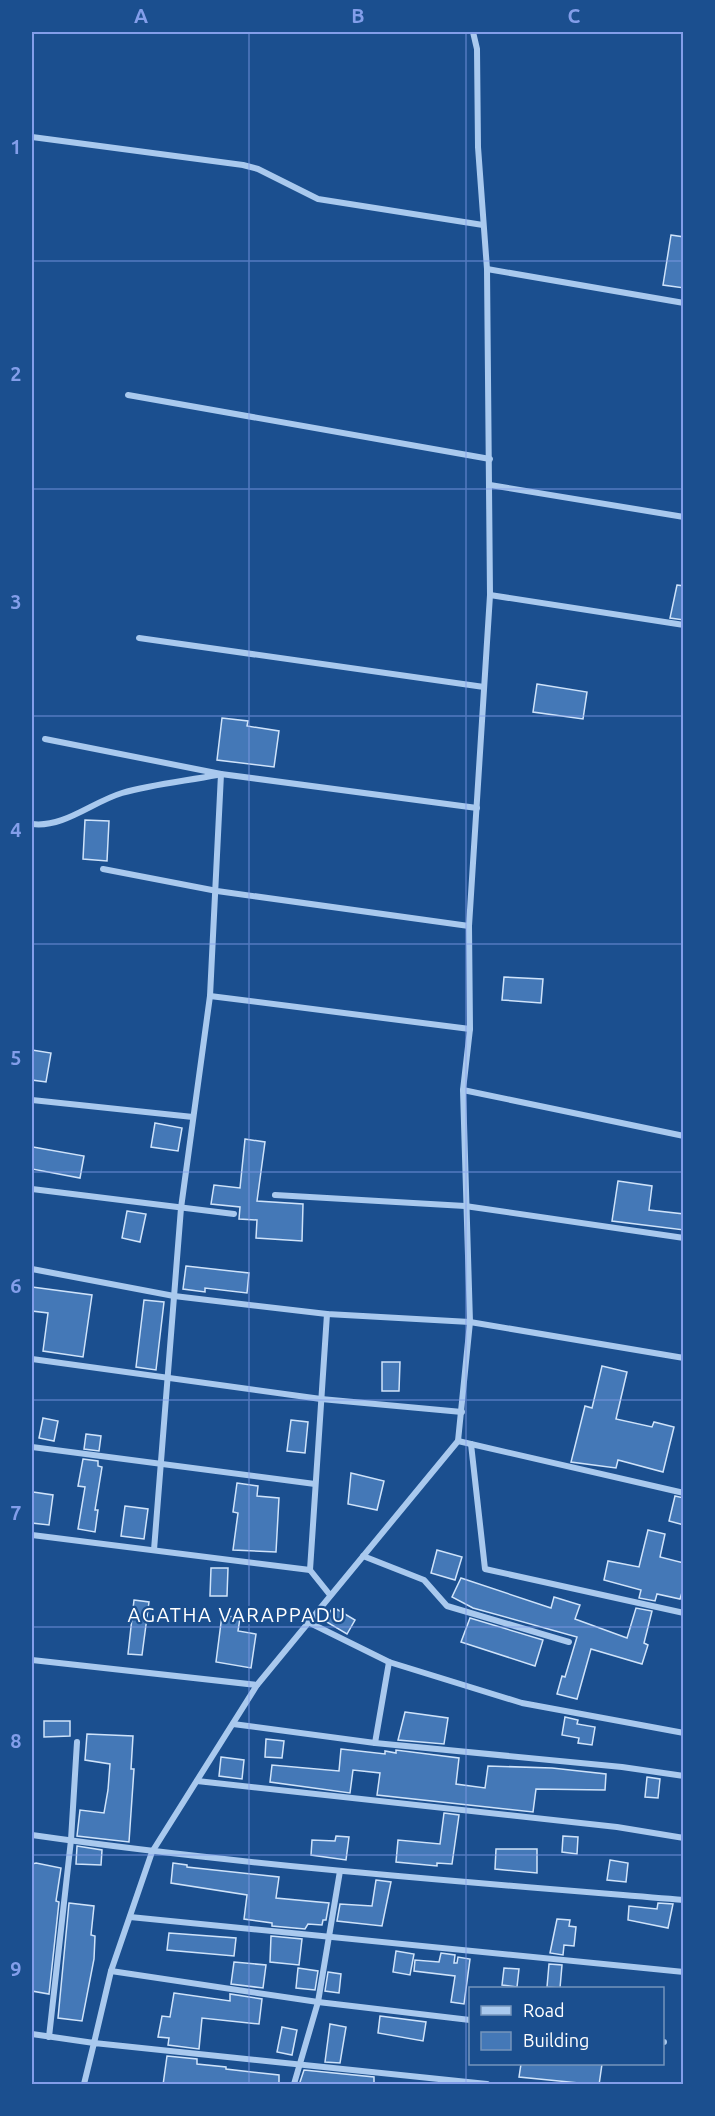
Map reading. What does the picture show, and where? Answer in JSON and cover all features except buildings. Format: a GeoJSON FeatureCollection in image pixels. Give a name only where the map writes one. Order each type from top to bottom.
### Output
{"type":"FeatureCollection","features":[{"type":"Feature","properties":{"kind":"street"},"geometry":{"type":"LineString","coordinates":[[84,2085],[111,1971],[152,1852],[257,1685],[458,1441],[470,1322],[463,1090],[470,1029],[469,926],[490,595],[487,269],[483,225],[477,49],[473,32]]}},
{"type":"Feature","properties":{"kind":"street"},"geometry":{"type":"LineString","coordinates":[[32,137],[243,165],[258,169],[318,199],[483,225]]}},
{"type":"Feature","properties":{"kind":"street"},"geometry":{"type":"LineString","coordinates":[[487,269],[684,303]]}},
{"type":"Feature","properties":{"kind":"street"},"geometry":{"type":"LineString","coordinates":[[128,395],[490,459]]}},
{"type":"Feature","properties":{"kind":"street"},"geometry":{"type":"LineString","coordinates":[[490,485],[684,517]]}},
{"type":"Feature","properties":{"kind":"street"},"geometry":{"type":"LineString","coordinates":[[490,595],[684,625]]}},
{"type":"Feature","properties":{"kind":"street"},"geometry":{"type":"LineString","coordinates":[[139,638],[484,687]]}},
{"type":"Feature","properties":{"kind":"street"},"geometry":{"type":"LineString","coordinates":[[45,739],[221,774],[477,808]]}},
{"type":"Feature","properties":{"kind":"street"},"geometry":{"type":"LineString","coordinates":[[32,824],[42,825],[67,818],[100,800],[125,792],[221,774]]}},
{"type":"Feature","properties":{"kind":"street"},"geometry":{"type":"LineString","coordinates":[[154,1550],[181,1208],[210,996],[221,774]]}},
{"type":"Feature","properties":{"kind":"street"},"geometry":{"type":"LineString","coordinates":[[103,869],[217,891],[469,926]]}},
{"type":"Feature","properties":{"kind":"street"},"geometry":{"type":"LineString","coordinates":[[210,996],[470,1029]]}},
{"type":"Feature","properties":{"kind":"street"},"geometry":{"type":"LineString","coordinates":[[463,1090],[579,1112],[684,1136]]}},
{"type":"Feature","properties":{"kind":"street"},"geometry":{"type":"LineString","coordinates":[[32,1100],[193,1117]]}},
{"type":"Feature","properties":{"kind":"street"},"geometry":{"type":"LineString","coordinates":[[32,1189],[234,1214]]}},
{"type":"Feature","properties":{"kind":"street"},"geometry":{"type":"LineString","coordinates":[[275,1195],[465,1206],[684,1238]]}},
{"type":"Feature","properties":{"kind":"street"},"geometry":{"type":"LineString","coordinates":[[32,1269],[174,1296],[327,1314],[470,1322],[684,1358]]}},
{"type":"Feature","properties":{"kind":"street"},"geometry":{"type":"LineString","coordinates":[[327,1314],[310,1570],[330,1595]]}},
{"type":"Feature","properties":{"kind":"street"},"geometry":{"type":"LineString","coordinates":[[32,1359],[321,1399],[462,1412]]}},
{"type":"Feature","properties":{"kind":"street"},"geometry":{"type":"LineString","coordinates":[[458,1441],[684,1493]]}},
{"type":"Feature","properties":{"kind":"street"},"geometry":{"type":"LineString","coordinates":[[471,1444],[485,1569],[684,1613]]}},
{"type":"Feature","properties":{"kind":"street"},"geometry":{"type":"LineString","coordinates":[[32,1447],[160,1466],[315,1484]]}},
{"type":"Feature","properties":{"kind":"street"},"geometry":{"type":"LineString","coordinates":[[32,1535],[310,1570]]}},
{"type":"Feature","properties":{"kind":"street"},"geometry":{"type":"LineString","coordinates":[[363,1556],[424,1580],[447,1606],[569,1642]]}},
{"type":"Feature","properties":{"kind":"street"},"geometry":{"type":"LineString","coordinates":[[308,1622],[388,1662],[522,1703],[684,1733]]}},
{"type":"Feature","properties":{"kind":"street"},"geometry":{"type":"LineString","coordinates":[[32,1660],[257,1685]]}},
{"type":"Feature","properties":{"kind":"street"},"geometry":{"type":"LineString","coordinates":[[375,1743],[388,1662]]}},
{"type":"Feature","properties":{"kind":"street"},"geometry":{"type":"LineString","coordinates":[[233,1724],[375,1743],[622,1767],[684,1776]]}},
{"type":"Feature","properties":{"kind":"street"},"geometry":{"type":"LineString","coordinates":[[49,2037],[71,1840],[77,1742]]}},
{"type":"Feature","properties":{"kind":"street"},"geometry":{"type":"LineString","coordinates":[[197,1781],[617,1827],[684,1838]]}},
{"type":"Feature","properties":{"kind":"street"},"geometry":{"type":"LineString","coordinates":[[32,1835],[152,1852],[340,1871],[684,1900]]}},
{"type":"Feature","properties":{"kind":"street"},"geometry":{"type":"LineString","coordinates":[[294,2085],[298,2064],[318,2002],[340,1871]]}},
{"type":"Feature","properties":{"kind":"street"},"geometry":{"type":"LineString","coordinates":[[130,1917],[684,1972]]}},
{"type":"Feature","properties":{"kind":"street"},"geometry":{"type":"LineString","coordinates":[[111,1971],[318,2002],[469,2020]]}},
{"type":"Feature","properties":{"kind":"street"},"geometry":{"type":"LineString","coordinates":[[32,2034],[94,2043],[487,2085]]}},
{"type":"Feature","properties":{"kind":"district","name":"AGATHA VARAPPADU"},"geometry":{"type":"Point","coordinates":[237,1615]}}]}
